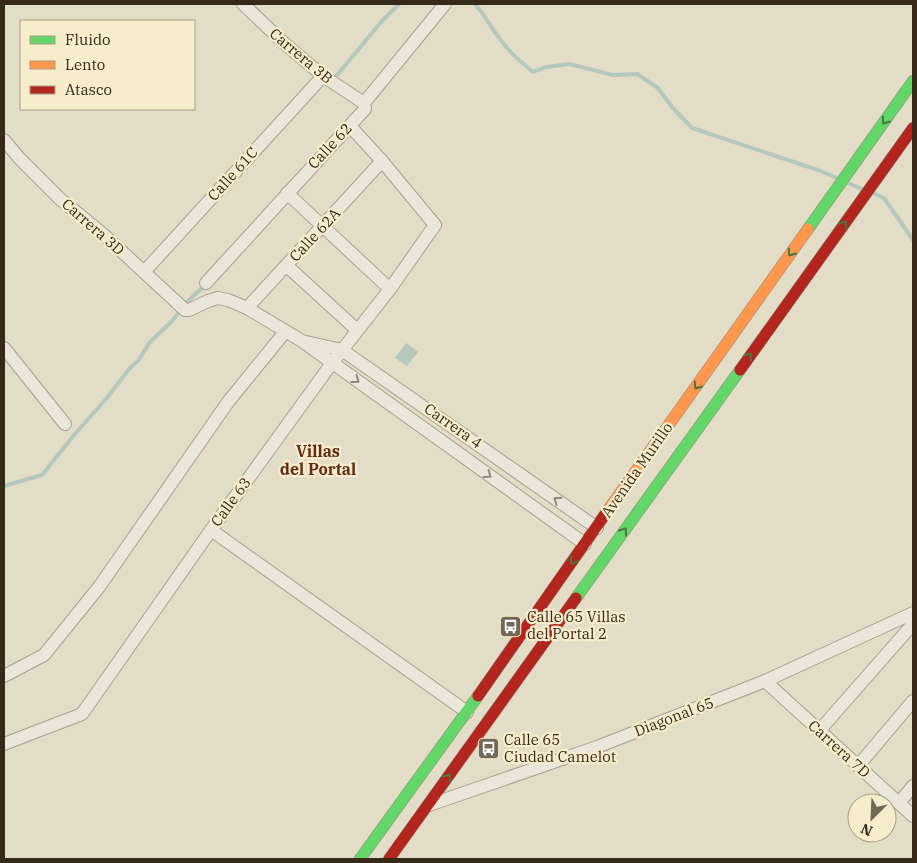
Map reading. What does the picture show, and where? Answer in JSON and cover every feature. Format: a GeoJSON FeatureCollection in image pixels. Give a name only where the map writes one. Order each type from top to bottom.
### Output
{"type":"FeatureCollection","features":[{"type":"Feature","properties":{"kind":"main road","name":"Avenida Murillo"},"geometry":{"type":"LineString","coordinates":[[360,859],[467,712],[913,81]]}},
{"type":"Feature","properties":{"kind":"main road","name":"Avenida Murillo"},"geometry":{"type":"LineString","coordinates":[[389,859],[913,128]]}},
{"type":"Feature","properties":{"kind":"street","name":"Carrera 3B"},"geometry":{"type":"LineString","coordinates":[[243,4],[285,44],[323,76],[364,103]]}},
{"type":"Feature","properties":{"kind":"street","name":"Calle 62"},"geometry":{"type":"LineString","coordinates":[[206,283],[350,126],[364,109],[364,103],[445,4]]}},
{"type":"Feature","properties":{"kind":"street","name":"Calle 61C"},"geometry":{"type":"LineString","coordinates":[[144,272],[323,76]]}},
{"type":"Feature","properties":{"kind":"street"},"geometry":{"type":"LineString","coordinates":[[350,126],[382,161]]}},
{"type":"Feature","properties":{"kind":"street","name":"Carrera 3D"},"geometry":{"type":"LineString","coordinates":[[4,140],[60,199],[104,235],[182,308]]}},
{"type":"Feature","properties":{"kind":"street","name":"Calle 63"},"geometry":{"type":"LineString","coordinates":[[4,744],[82,714],[211,530],[332,363],[390,289],[435,226],[382,161]]}},
{"type":"Feature","properties":{"kind":"street","name":"Calle 62A"},"geometry":{"type":"LineString","coordinates":[[247,308],[382,161]]}},
{"type":"Feature","properties":{"kind":"street"},"geometry":{"type":"LineString","coordinates":[[287,193],[390,289]]}},
{"type":"Feature","properties":{"kind":"street"},"geometry":{"type":"LineString","coordinates":[[287,266],[357,330]]}},
{"type":"Feature","properties":{"kind":"street","name":"Carrera 4"},"geometry":{"type":"LineString","coordinates":[[182,308],[189,310],[218,298],[247,308],[302,341],[585,544]]}},
{"type":"Feature","properties":{"kind":"street"},"geometry":{"type":"LineString","coordinates":[[4,676],[44,655],[50,648],[99,587],[228,402],[286,332]]}},
{"type":"Feature","properties":{"kind":"street","name":"Carrera 4"},"geometry":{"type":"LineString","coordinates":[[302,341],[342,350],[597,528]]}},
{"type":"Feature","properties":{"kind":"street"},"geometry":{"type":"LineString","coordinates":[[4,348],[65,424]]}},
{"type":"Feature","properties":{"kind":"street"},"geometry":{"type":"LineString","coordinates":[[520,498],[532,482]]}},
{"type":"Feature","properties":{"kind":"street"},"geometry":{"type":"LineString","coordinates":[[211,530],[467,712]]}},
{"type":"Feature","properties":{"kind":"street","name":"Diagonal 65"},"geometry":{"type":"LineString","coordinates":[[429,805],[590,749],[765,681],[913,613]]}},
{"type":"Feature","properties":{"kind":"street"},"geometry":{"type":"LineString","coordinates":[[819,731],[913,624]]}},
{"type":"Feature","properties":{"kind":"street","name":"Carrera 7D"},"geometry":{"type":"LineString","coordinates":[[765,681],[913,816]]}},
{"type":"Feature","properties":{"kind":"street"},"geometry":{"type":"LineString","coordinates":[[858,766],[913,701]]}},
{"type":"Feature","properties":{"kind":"street"},"geometry":{"type":"LineString","coordinates":[[899,803],[913,786]]}},
{"type":"Feature","properties":{"kind":"shaded area"},"geometry":{"type":"Polygon","coordinates":[[[406,343],[418,352],[407,366],[395,358],[406,343]]]}},
{"type":"Feature","properties":{"kind":"waterway"},"geometry":{"type":"LineString","coordinates":[[333,80],[382,21],[399,4]]}},
{"type":"Feature","properties":{"kind":"waterway"},"geometry":{"type":"LineString","coordinates":[[475,4],[507,48],[533,72],[546,67],[569,64],[613,75],[637,74],[658,88],[672,107],[692,128],[837,178]]}},
{"type":"Feature","properties":{"kind":"waterway"},"geometry":{"type":"LineString","coordinates":[[848,183],[862,189]]}},
{"type":"Feature","properties":{"kind":"waterway"},"geometry":{"type":"LineString","coordinates":[[873,193],[884,198],[913,240]]}},
{"type":"Feature","properties":{"kind":"waterway"},"geometry":{"type":"LineString","coordinates":[[4,486],[42,475],[130,368],[139,360],[149,343],[205,285]]}},
{"type":"Feature","properties":{"kind":"traffic: fast"},"geometry":{"type":"LineString","coordinates":[[808,229],[913,81]]}},
{"type":"Feature","properties":{"kind":"traffic: fast"},"geometry":{"type":"LineString","coordinates":[[576,598],[740,370]]}},
{"type":"Feature","properties":{"kind":"traffic: fast"},"geometry":{"type":"LineString","coordinates":[[360,859],[478,696]]}},
{"type":"Feature","properties":{"kind":"traffic: slow"},"geometry":{"type":"LineString","coordinates":[[606,513],[808,229]]}},
{"type":"Feature","properties":{"kind":"traffic: jam"},"geometry":{"type":"LineString","coordinates":[[740,370],[913,128]]}},
{"type":"Feature","properties":{"kind":"traffic: jam"},"geometry":{"type":"LineString","coordinates":[[478,696],[606,513]]}},
{"type":"Feature","properties":{"kind":"traffic: jam"},"geometry":{"type":"LineString","coordinates":[[389,859],[576,598]]}},
{"type":"Feature","properties":{"kind":"place","name":"Calle 65 Villas del Portal 2"},"geometry":{"type":"Point","coordinates":[511,626]}},
{"type":"Feature","properties":{"kind":"place","name":"Calle 65 Ciudad Camelot"},"geometry":{"type":"Point","coordinates":[488,749]}},
{"type":"Feature","properties":{"kind":"district","name":"Villas del Portal"},"geometry":{"type":"Point","coordinates":[318,460]}}]}
